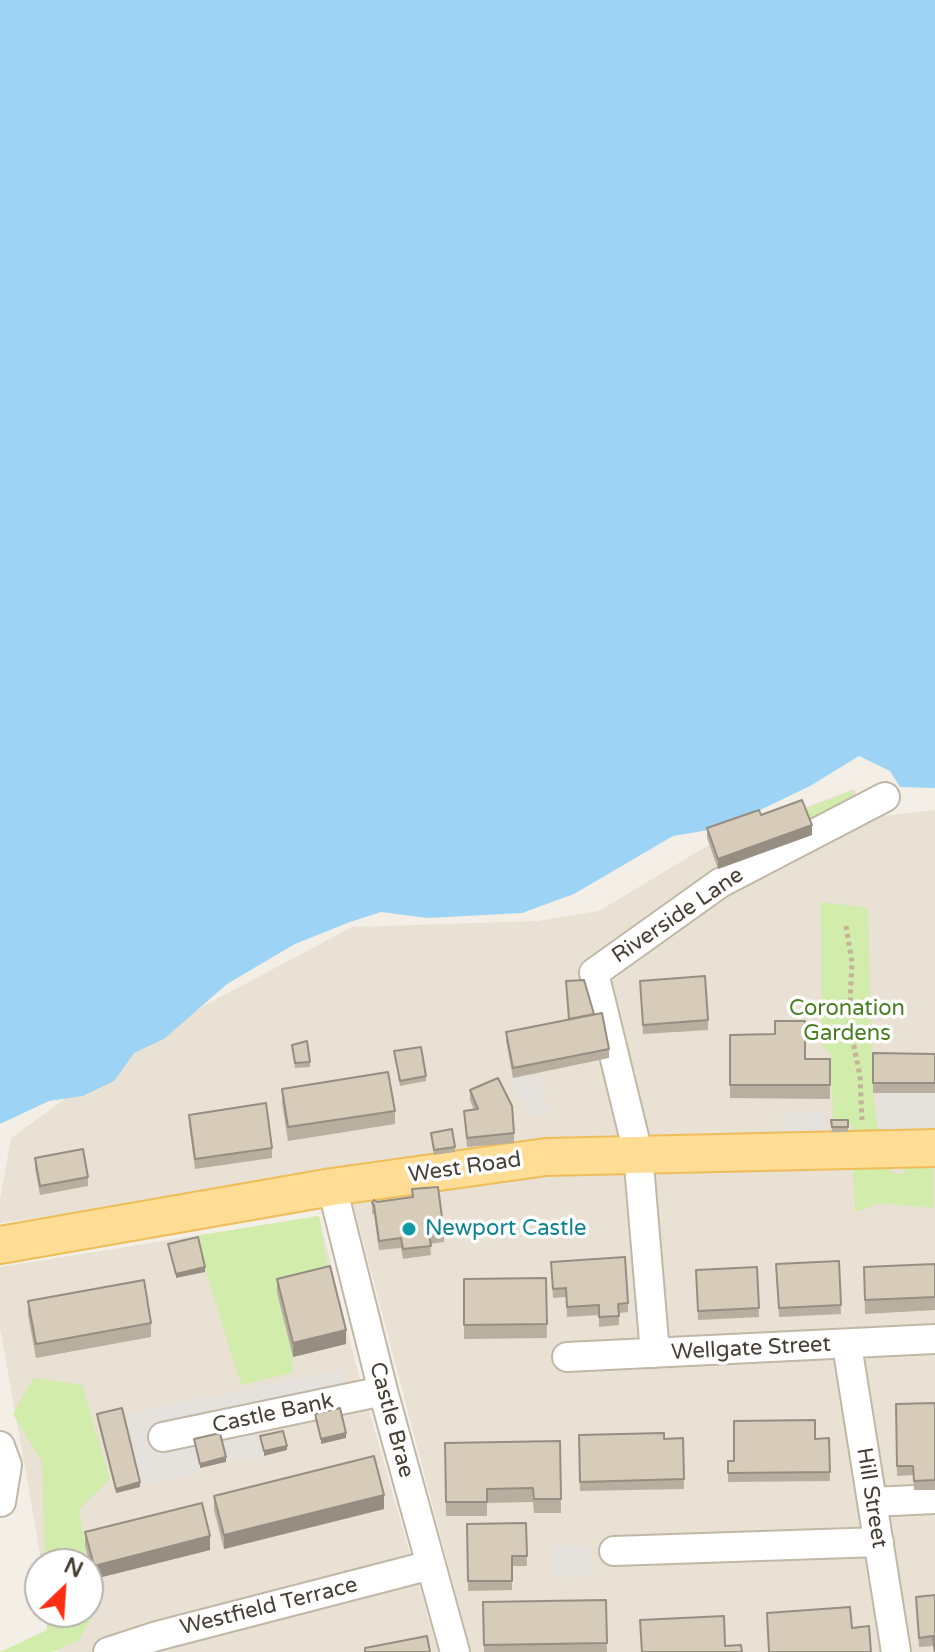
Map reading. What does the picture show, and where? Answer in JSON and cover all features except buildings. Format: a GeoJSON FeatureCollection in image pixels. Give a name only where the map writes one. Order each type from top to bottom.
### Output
{"type":"FeatureCollection","features":[{"type":"Feature","properties":{"kind":"main road","name":"West Road"},"geometry":{"type":"LineString","coordinates":[[0,1245],[332,1187],[546,1157],[935,1148]]}},
{"type":"Feature","properties":{"kind":"street","name":"Riverside Lane"},"geometry":{"type":"LineString","coordinates":[[638,1153],[594,973],[720,883],[885,797]]}},
{"type":"Feature","properties":{"kind":"street"},"geometry":{"type":"LineString","coordinates":[[638,1153],[655,1353]]}},
{"type":"Feature","properties":{"kind":"street","name":"Castle Brae"},"geometry":{"type":"LineString","coordinates":[[332,1187],[383,1391],[455,1652]]}},
{"type":"Feature","properties":{"kind":"street","name":"Wellgate Street"},"geometry":{"type":"LineString","coordinates":[[567,1357],[935,1339]]}},
{"type":"Feature","properties":{"kind":"street","name":"Hill Street"},"geometry":{"type":"LineString","coordinates":[[847,1345],[896,1652]]}},
{"type":"Feature","properties":{"kind":"street","name":"Castle Bank"},"geometry":{"type":"LineString","coordinates":[[163,1437],[383,1391]]}},
{"type":"Feature","properties":{"kind":"street"},"geometry":{"type":"LineString","coordinates":[[0,1446],[7,1465],[1,1502]]}},
{"type":"Feature","properties":{"kind":"street"},"geometry":{"type":"LineString","coordinates":[[872,1502],[935,1499]]}},
{"type":"Feature","properties":{"kind":"street"},"geometry":{"type":"LineString","coordinates":[[614,1551],[879,1542]]}},
{"type":"Feature","properties":{"kind":"street","name":"Westfield Terrace"},"geometry":{"type":"LineString","coordinates":[[108,1652],[157,1636],[431,1565]]}},
{"type":"Feature","properties":{"kind":"path"},"geometry":{"type":"LineString","coordinates":[[846,926],[852,962],[849,1022],[860,1076],[863,1149]]}},
{"type":"Feature","properties":{"kind":"shaded area"},"geometry":{"type":"Polygon","coordinates":[[[855,789],[865,818],[935,810],[935,1652],[471,1652],[353,1203],[351,1175],[0,1223],[0,1199],[11,1138],[164,1027],[352,927],[537,921],[599,911],[722,837],[855,789]]]}},
{"type":"Feature","properties":{"kind":"shaded area"},"geometry":{"type":"Polygon","coordinates":[[[541,1072],[548,1117],[525,1114],[525,1101],[517,1100],[513,1078],[541,1072]]]}},
{"type":"Feature","properties":{"kind":"shaded area"},"geometry":{"type":"Polygon","coordinates":[[[879,1093],[935,1093],[935,1130],[878,1132],[879,1093]]]}},
{"type":"Feature","properties":{"kind":"shaded area"},"geometry":{"type":"Polygon","coordinates":[[[825,1111],[826,1132],[783,1134],[781,1112],[825,1111]]]}},
{"type":"Feature","properties":{"kind":"shaded area"},"geometry":{"type":"Polygon","coordinates":[[[319,1216],[355,1361],[438,1652],[58,1652],[54,1628],[104,1628],[104,1548],[39,1548],[0,1328],[0,1267],[319,1216]]]}},
{"type":"Feature","properties":{"kind":"shaded area"},"geometry":{"type":"Polygon","coordinates":[[[340,1369],[348,1398],[194,1444],[201,1473],[140,1487],[127,1414],[340,1369]]]}},
{"type":"Feature","properties":{"kind":"shaded area"},"geometry":{"type":"Polygon","coordinates":[[[257,1431],[264,1456],[226,1462],[220,1438],[257,1431]]]}},
{"type":"Feature","properties":{"kind":"shaded area"},"geometry":{"type":"Polygon","coordinates":[[[551,1546],[588,1546],[594,1575],[552,1578],[551,1546]]]}},
{"type":"Feature","properties":{"kind":"green space"},"geometry":{"type":"Polygon","coordinates":[[[853,790],[852,801],[809,828],[803,810],[853,790]]]}},
{"type":"Feature","properties":{"kind":"green space","name":"Coronation Gardens"},"geometry":{"type":"Polygon","coordinates":[[[821,902],[868,908],[873,1093],[878,1132],[852,1131],[852,1124],[833,1125],[831,1054],[822,1046],[821,902]]]}},
{"type":"Feature","properties":{"kind":"green space"},"geometry":{"type":"Polygon","coordinates":[[[853,1164],[889,1164],[892,1173],[903,1174],[905,1164],[934,1164],[934,1208],[880,1203],[855,1212],[853,1164]]]}},
{"type":"Feature","properties":{"kind":"green space"},"geometry":{"type":"Polygon","coordinates":[[[319,1216],[330,1280],[277,1294],[293,1357],[292,1373],[241,1385],[195,1236],[319,1216]]]}},
{"type":"Feature","properties":{"kind":"green space"},"geometry":{"type":"Polygon","coordinates":[[[33,1378],[82,1385],[110,1479],[79,1509],[86,1548],[45,1548],[42,1462],[13,1414],[33,1378]]]}},
{"type":"Feature","properties":{"kind":"green space"},"geometry":{"type":"Polygon","coordinates":[[[86,1628],[79,1640],[52,1652],[0,1652],[47,1630],[86,1628]]]}},
{"type":"Feature","properties":{"kind":"water"},"geometry":{"type":"Polygon","coordinates":[[[0,0],[935,0],[935,788],[900,787],[890,771],[859,756],[810,786],[752,814],[709,830],[673,836],[574,894],[522,913],[428,918],[381,912],[350,922],[295,944],[227,984],[164,1039],[134,1053],[114,1081],[83,1096],[49,1101],[0,1124],[0,0]]]}},
{"type":"Feature","properties":{"kind":"place","name":"Newport Castle"},"geometry":{"type":"Point","coordinates":[409,1229]}}]}
